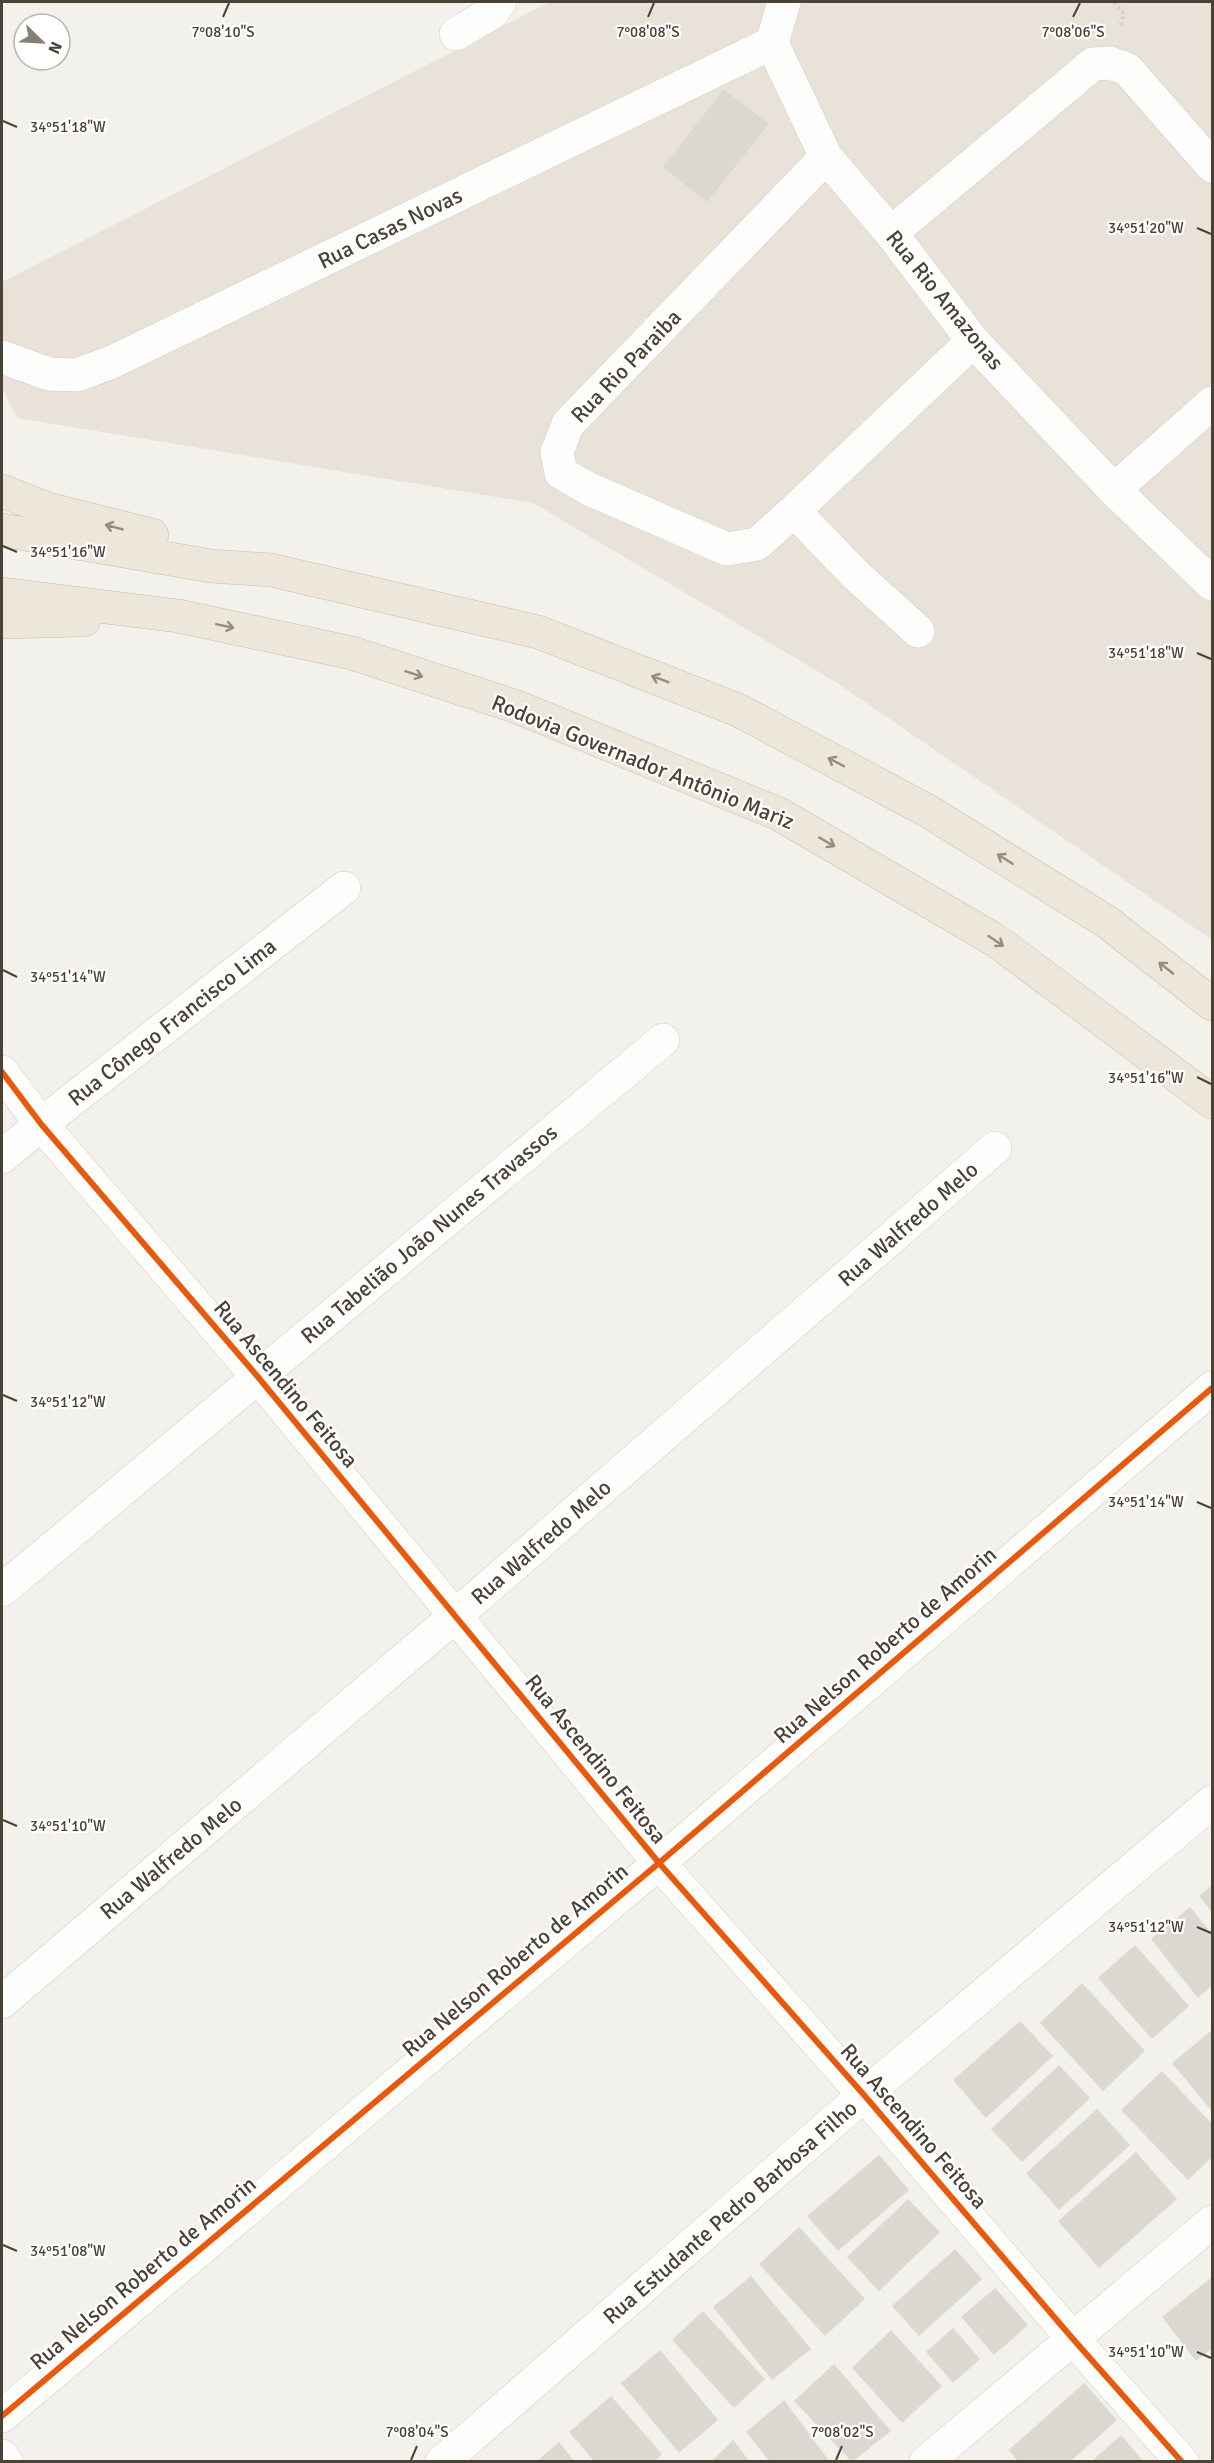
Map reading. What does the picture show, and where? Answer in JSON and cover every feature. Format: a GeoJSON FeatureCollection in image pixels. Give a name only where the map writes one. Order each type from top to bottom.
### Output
{"type":"FeatureCollection","features":[{"type":"Feature","properties":{"kind":"highway"},"geometry":{"type":"LineString","coordinates":[[2,491],[48,509],[134,532],[198,545],[272,570],[538,632],[738,710],[928,810],[1107,922],[1212,1004]]}},
{"type":"Feature","properties":{"kind":"highway"},"geometry":{"type":"LineString","coordinates":[[2,530],[211,566],[272,570]]}},
{"type":"Feature","properties":{"kind":"highway","name":"Rodovia Governador Antônio Mariz"},"geometry":{"type":"LineString","coordinates":[[2,594],[178,616],[352,653],[517,707],[779,814],[995,939],[1212,1102]]}},
{"type":"Feature","properties":{"kind":"highway"},"geometry":{"type":"LineString","coordinates":[[2,622],[178,616]]}},
{"type":"Feature","properties":{"kind":"street"},"geometry":{"type":"LineString","coordinates":[[456,34],[493,12],[500,2]]}},
{"type":"Feature","properties":{"kind":"street"},"geometry":{"type":"LineString","coordinates":[[772,43],[784,2]]}},
{"type":"Feature","properties":{"kind":"street","name":"Rua Rio Amazonas"},"geometry":{"type":"LineString","coordinates":[[772,43],[826,157],[891,233],[973,341],[1114,490],[1212,584]]}},
{"type":"Feature","properties":{"kind":"street","name":"Rua Casas Novas"},"geometry":{"type":"LineString","coordinates":[[2,357],[50,374],[77,375],[112,362],[772,43]]}},
{"type":"Feature","properties":{"kind":"street"},"geometry":{"type":"LineString","coordinates":[[891,233],[1093,64],[1110,63],[1127,69],[1212,166]]}},
{"type":"Feature","properties":{"kind":"street","name":"Rua Rio Paraiba"},"geometry":{"type":"LineString","coordinates":[[826,157],[568,424],[557,452],[561,473],[589,489],[727,549],[757,544],[973,341]]}},
{"type":"Feature","properties":{"kind":"street"},"geometry":{"type":"LineString","coordinates":[[1114,490],[1212,403]]}},
{"type":"Feature","properties":{"kind":"street"},"geometry":{"type":"LineString","coordinates":[[794,511],[857,576],[918,631]]}},
{"type":"Feature","properties":{"kind":"street","name":"Rua Cônego Francisco Lima"},"geometry":{"type":"LineString","coordinates":[[2,1157],[41,1124],[344,888]]}},
{"type":"Feature","properties":{"kind":"street","name":"Rua Tabelião João Nunes Travassos"},"geometry":{"type":"LineString","coordinates":[[2,1590],[663,1040]]}},
{"type":"Feature","properties":{"kind":"street","name":"Rua Ascendino Feitosa"},"geometry":{"type":"LineString","coordinates":[[2,1072],[41,1124],[258,1377],[659,1863],[864,2096],[1072,2340],[1182,2462]]}},
{"type":"Feature","properties":{"kind":"street","name":"Rua Walfredo Melo"},"geometry":{"type":"LineString","coordinates":[[2,2002],[455,1616],[995,1148]]}},
{"type":"Feature","properties":{"kind":"street","name":"Rua Nelson Roberto de Amorin"},"geometry":{"type":"LineString","coordinates":[[2,2416],[659,1863],[1212,1388]]}},
{"type":"Feature","properties":{"kind":"street","name":"Rua Estudante Pedro Barbosa Filho"},"geometry":{"type":"LineString","coordinates":[[442,2462],[864,2096],[1212,1802]]}},
{"type":"Feature","properties":{"kind":"street"},"geometry":{"type":"LineString","coordinates":[[926,2462],[1212,2222]]}},
{"type":"Feature","properties":{"kind":"street"},"geometry":{"type":"LineString","coordinates":[[2,2456],[6,2462]]}},
{"type":"Feature","properties":{"kind":"shaded area"},"geometry":{"type":"Polygon","coordinates":[[[550,2],[1212,2],[1212,940],[834,681],[533,503],[17,418],[2,388],[2,282],[550,2]]]}},
{"type":"Feature","properties":{"kind":"building"},"geometry":{"type":"Polygon","coordinates":[[[724,90],[768,124],[707,201],[664,167],[724,90]]]}},
{"type":"Feature","properties":{"kind":"building"},"geometry":{"type":"Polygon","coordinates":[[[1212,1886],[1212,1911],[1200,1896],[1212,1886]]]}},
{"type":"Feature","properties":{"kind":"building"},"geometry":{"type":"Polygon","coordinates":[[[1190,1908],[1212,1935],[1212,1985],[1198,1997],[1152,1939],[1190,1908]]]}},
{"type":"Feature","properties":{"kind":"building"},"geometry":{"type":"Polygon","coordinates":[[[1135,1946],[1188,2006],[1152,2038],[1099,1978],[1135,1946]]]}},
{"type":"Feature","properties":{"kind":"building"},"geometry":{"type":"Polygon","coordinates":[[[1082,1984],[1144,2051],[1103,2090],[1041,2023],[1082,1984]]]}},
{"type":"Feature","properties":{"kind":"building"},"geometry":{"type":"Polygon","coordinates":[[[1020,2022],[1052,2056],[986,2117],[954,2080],[1020,2022]]]}},
{"type":"Feature","properties":{"kind":"building"},"geometry":{"type":"Polygon","coordinates":[[[1212,2031],[1212,2110],[1173,2063],[1212,2031]]]}},
{"type":"Feature","properties":{"kind":"building"},"geometry":{"type":"Polygon","coordinates":[[[1059,2066],[1089,2098],[1022,2161],[992,2129],[1059,2066]]]}},
{"type":"Feature","properties":{"kind":"building"},"geometry":{"type":"Polygon","coordinates":[[[1162,2072],[1212,2125],[1212,2156],[1188,2179],[1122,2110],[1162,2072]]]}},
{"type":"Feature","properties":{"kind":"building"},"geometry":{"type":"Polygon","coordinates":[[[1097,2110],[1129,2145],[1059,2209],[1027,2173],[1097,2110]]]}},
{"type":"Feature","properties":{"kind":"building"},"geometry":{"type":"Polygon","coordinates":[[[1136,2153],[1176,2199],[1099,2267],[1059,2221],[1136,2153]]]}},
{"type":"Feature","properties":{"kind":"building"},"geometry":{"type":"Polygon","coordinates":[[[879,2156],[908,2190],[838,2250],[808,2216],[879,2156]]]}},
{"type":"Feature","properties":{"kind":"building"},"geometry":{"type":"Polygon","coordinates":[[[908,2200],[939,2232],[879,2290],[848,2257],[908,2200]]]}},
{"type":"Feature","properties":{"kind":"building"},"geometry":{"type":"Polygon","coordinates":[[[799,2228],[864,2299],[825,2335],[760,2264],[799,2228]]]}},
{"type":"Feature","properties":{"kind":"building"},"geometry":{"type":"Polygon","coordinates":[[[955,2250],[981,2279],[919,2335],[893,2306],[955,2250]]]}},
{"type":"Feature","properties":{"kind":"building"},"geometry":{"type":"Polygon","coordinates":[[[751,2277],[810,2349],[772,2379],[714,2307],[751,2277]]]}},
{"type":"Feature","properties":{"kind":"building"},"geometry":{"type":"Polygon","coordinates":[[[1212,2278],[1212,2348],[1196,2360],[1163,2317],[1212,2278]]]}},
{"type":"Feature","properties":{"kind":"building"},"geometry":{"type":"Polygon","coordinates":[[[995,2289],[1027,2325],[994,2354],[962,2317],[995,2289]]]}},
{"type":"Feature","properties":{"kind":"building"},"geometry":{"type":"Polygon","coordinates":[[[703,2312],[764,2379],[734,2407],[673,2340],[703,2312]]]}},
{"type":"Feature","properties":{"kind":"building"},"geometry":{"type":"Polygon","coordinates":[[[953,2329],[979,2359],[953,2382],[927,2352],[953,2329]]]}},
{"type":"Feature","properties":{"kind":"building"},"geometry":{"type":"Polygon","coordinates":[[[891,2331],[941,2386],[902,2422],[853,2368],[891,2331]]]}},
{"type":"Feature","properties":{"kind":"building"},"geometry":{"type":"Polygon","coordinates":[[[660,2351],[717,2420],[679,2452],[622,2383],[660,2351]]]}},
{"type":"Feature","properties":{"kind":"building"},"geometry":{"type":"Polygon","coordinates":[[[834,2365],[890,2431],[852,2461],[795,2401],[834,2365]]]}},
{"type":"Feature","properties":{"kind":"building"},"geometry":{"type":"Polygon","coordinates":[[[1084,2384],[1116,2420],[1069,2462],[1020,2462],[1010,2450],[1084,2384]]]}},
{"type":"Feature","properties":{"kind":"building"},"geometry":{"type":"Polygon","coordinates":[[[611,2397],[661,2454],[653,2462],[596,2462],[570,2432],[611,2397]]]}},
{"type":"Feature","properties":{"kind":"building"},"geometry":{"type":"Polygon","coordinates":[[[784,2401],[829,2462],[771,2462],[747,2432],[784,2401]]]}},
{"type":"Feature","properties":{"kind":"building"},"geometry":{"type":"Polygon","coordinates":[[[1121,2436],[1143,2462],[1092,2462],[1121,2436]]]}},
{"type":"Feature","properties":{"kind":"building"},"geometry":{"type":"Polygon","coordinates":[[[733,2441],[749,2462],[712,2462],[733,2441]]]}},
{"type":"Feature","properties":{"kind":"building"},"geometry":{"type":"Polygon","coordinates":[[[559,2443],[574,2462],[537,2462],[559,2443]]]}},
{"type":"Feature","properties":{"kind":"cycle path"},"geometry":{"type":"LineString","coordinates":[[2,1072],[41,1124],[258,1377],[659,1863],[864,2095],[1073,2339],[1182,2462]]}},
{"type":"Feature","properties":{"kind":"cycle path"},"geometry":{"type":"LineString","coordinates":[[2,2416],[659,1863],[1212,1388]]}}]}
